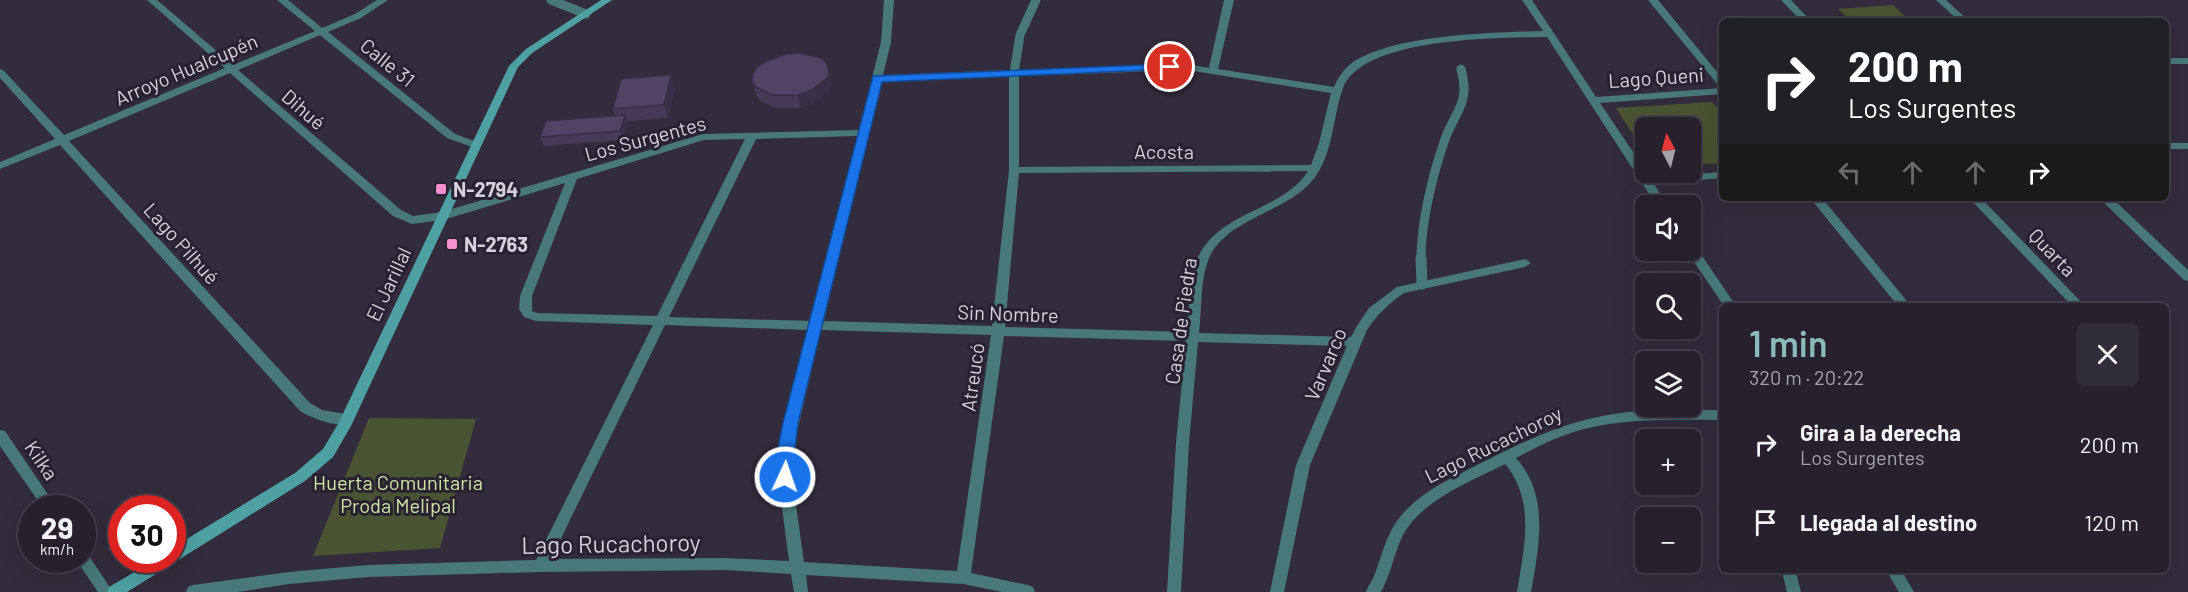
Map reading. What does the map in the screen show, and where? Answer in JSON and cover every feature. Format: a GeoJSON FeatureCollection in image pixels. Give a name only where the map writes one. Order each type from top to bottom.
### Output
{"type":"FeatureCollection","features":[{"type":"Feature","properties":{"kind":"street","name":"Dihué"},"geometry":{"type":"LineString","coordinates":[[152,0],[401,216],[412,220],[443,216]]}},
{"type":"Feature","properties":{"kind":"street","name":"Calle 31"},"geometry":{"type":"LineString","coordinates":[[282,0],[451,136],[476,145]]}},
{"type":"Feature","properties":{"kind":"street","name":"Arroyo Hualcupén"},"geometry":{"type":"LineString","coordinates":[[0,166],[321,32],[369,11],[383,0]]}},
{"type":"Feature","properties":{"kind":"street","name":"El Jarillal"},"geometry":{"type":"LineString","coordinates":[[186,547],[300,477],[316,465],[336,440],[517,61],[608,0]]}},
{"type":"Feature","properties":{"kind":"street"},"geometry":{"type":"LineString","coordinates":[[801,592],[785,477],[785,458],[791,423],[887,36],[889,0]]}},
{"type":"Feature","properties":{"kind":"street"},"geometry":{"type":"LineString","coordinates":[[1213,70],[1229,0]]}},
{"type":"Feature","properties":{"kind":"street"},"geometry":{"type":"LineString","coordinates":[[1527,0],[1635,163]]}},
{"type":"Feature","properties":{"kind":"street"},"geometry":{"type":"LineString","coordinates":[[1653,0],[1719,80]]}},
{"type":"Feature","properties":{"kind":"street"},"geometry":{"type":"LineString","coordinates":[[1786,0],[1803,18]]}},
{"type":"Feature","properties":{"kind":"street"},"geometry":{"type":"LineString","coordinates":[[1941,0],[1961,18]]}},
{"type":"Feature","properties":{"kind":"street","name":"Casa de Piedra"},"geometry":{"type":"LineString","coordinates":[[1174,592],[1192,338],[1204,256],[1226,231],[1297,189],[1307,180],[1315,168],[1342,78],[1358,61],[1386,51],[1477,36],[1549,34]]}},
{"type":"Feature","properties":{"kind":"street"},"geometry":{"type":"LineString","coordinates":[[2169,62],[2188,61]]}},
{"type":"Feature","properties":{"kind":"street"},"geometry":{"type":"LineString","coordinates":[[877,78],[1170,67],[1213,70],[1337,91]]}},
{"type":"Feature","properties":{"kind":"street","name":"Lago Pilhué"},"geometry":{"type":"LineString","coordinates":[[0,72],[305,407],[319,415],[347,419]]}},
{"type":"Feature","properties":{"kind":"street","name":"Atreucó"},"geometry":{"type":"LineString","coordinates":[[963,578],[998,332],[1014,170],[1014,73]]}},
{"type":"Feature","properties":{"kind":"street","name":"Lago Queni"},"geometry":{"type":"LineString","coordinates":[[1593,100],[1719,91]]}},
{"type":"Feature","properties":{"kind":"street","name":"Los Surgentes"},"geometry":{"type":"LineString","coordinates":[[443,216],[691,140],[863,133]]}},
{"type":"Feature","properties":{"kind":"street"},"geometry":{"type":"LineString","coordinates":[[540,566],[752,136]]}},
{"type":"Feature","properties":{"kind":"street"},"geometry":{"type":"LineString","coordinates":[[2169,146],[2188,146]]}},
{"type":"Feature","properties":{"kind":"street","name":"Acosta"},"geometry":{"type":"LineString","coordinates":[[1014,170],[1315,168]]}},
{"type":"Feature","properties":{"kind":"street"},"geometry":{"type":"LineString","coordinates":[[1701,177],[1719,175]]}},
{"type":"Feature","properties":{"kind":"street","name":"Sin Nombre"},"geometry":{"type":"LineString","coordinates":[[573,176],[526,297],[525,309],[528,314],[546,318],[1355,342]]}},
{"type":"Feature","properties":{"kind":"street"},"geometry":{"type":"LineString","coordinates":[[1818,201],[1903,303]]}},
{"type":"Feature","properties":{"kind":"street","name":"Quarta"},"geometry":{"type":"LineString","coordinates":[[1978,201],[2076,303]]}},
{"type":"Feature","properties":{"kind":"street"},"geometry":{"type":"LineString","coordinates":[[2107,201],[2188,277]]}},
{"type":"Feature","properties":{"kind":"street"},"geometry":{"type":"LineString","coordinates":[[1699,261],[1728,303]]}},
{"type":"Feature","properties":{"kind":"street","name":"Varvarco"},"geometry":{"type":"LineString","coordinates":[[1277,592],[1304,465],[1355,342],[1371,311],[1385,299],[1401,290],[1525,263]]}},
{"type":"Feature","properties":{"kind":"street","name":"Lago Rucachoroy"},"geometry":{"type":"LineString","coordinates":[[1373,592],[1402,524],[1432,495],[1558,432],[1585,424],[1642,416],[1719,415]]}},
{"type":"Feature","properties":{"kind":"street","name":"Kilka"},"geometry":{"type":"LineString","coordinates":[[0,435],[41,495]]}},
{"type":"Feature","properties":{"kind":"street"},"geometry":{"type":"LineString","coordinates":[[1508,457],[1522,476],[1533,515],[1532,540],[1524,592]]}},
{"type":"Feature","properties":{"kind":"street","name":"Lago Rucachoroy"},"geometry":{"type":"LineString","coordinates":[[193,592],[240,589],[289,578],[379,570],[685,563],[963,578],[1028,592]]}},
{"type":"Feature","properties":{"kind":"street"},"geometry":{"type":"LineString","coordinates":[[93,573],[106,592]]}},
{"type":"Feature","properties":{"kind":"street"},"geometry":{"type":"LineString","coordinates":[[114,592],[145,573]]}},
{"type":"Feature","properties":{"kind":"street"},"geometry":{"type":"LineString","coordinates":[[1790,573],[1794,592]]}},
{"type":"Feature","properties":{"kind":"street"},"geometry":{"type":"LineString","coordinates":[[1895,573],[1907,592]]}},
{"type":"Feature","properties":{"kind":"lane"},"geometry":{"type":"LineString","coordinates":[[551,0],[586,14]]}},
{"type":"Feature","properties":{"kind":"lane"},"geometry":{"type":"LineString","coordinates":[[1014,73],[1019,34],[1024,18],[1036,0]]}},
{"type":"Feature","properties":{"kind":"lane"},"geometry":{"type":"LineString","coordinates":[[1422,284],[1421,236],[1444,141],[1465,96],[1465,83],[1461,69]]}},
{"type":"Feature","properties":{"kind":"green space"},"geometry":{"type":"Polygon","coordinates":[[[1893,5],[1907,18],[1848,18],[1838,9],[1893,5]]]}},
{"type":"Feature","properties":{"kind":"green space"},"geometry":{"type":"Polygon","coordinates":[[[1712,102],[1719,110],[1719,163],[1701,164],[1701,117],[1635,117],[1635,137],[1616,108],[1712,102]]]}},
{"type":"Feature","properties":{"kind":"green space","name":"Huerta Comunitaria Proda Melipal"},"geometry":{"type":"Polygon","coordinates":[[[369,418],[476,419],[440,548],[313,556],[369,418]]]}},
{"type":"Feature","properties":{"kind":"building"},"geometry":{"type":"Polygon","coordinates":[[[799,53],[821,58],[827,64],[829,71],[827,78],[810,91],[798,95],[772,95],[756,87],[752,81],[757,67],[786,54],[799,53]]]}},
{"type":"Feature","properties":{"kind":"building"},"geometry":{"type":"Polygon","coordinates":[[[671,75],[664,105],[613,109],[621,79],[671,75]]]}},
{"type":"Feature","properties":{"kind":"building"},"geometry":{"type":"Polygon","coordinates":[[[625,115],[620,131],[540,137],[546,121],[625,115]]]}},
{"type":"Feature","properties":{"kind":"place","name":"N-2794"},"geometry":{"type":"Point","coordinates":[441,189]}},
{"type":"Feature","properties":{"kind":"place","name":"N-2763"},"geometry":{"type":"Point","coordinates":[452,244]}},
{"type":"Feature","properties":{"kind":"route"},"geometry":{"type":"LineString","coordinates":[[785,477],[785,458],[791,423],[877,78],[1170,67]]}}]}
